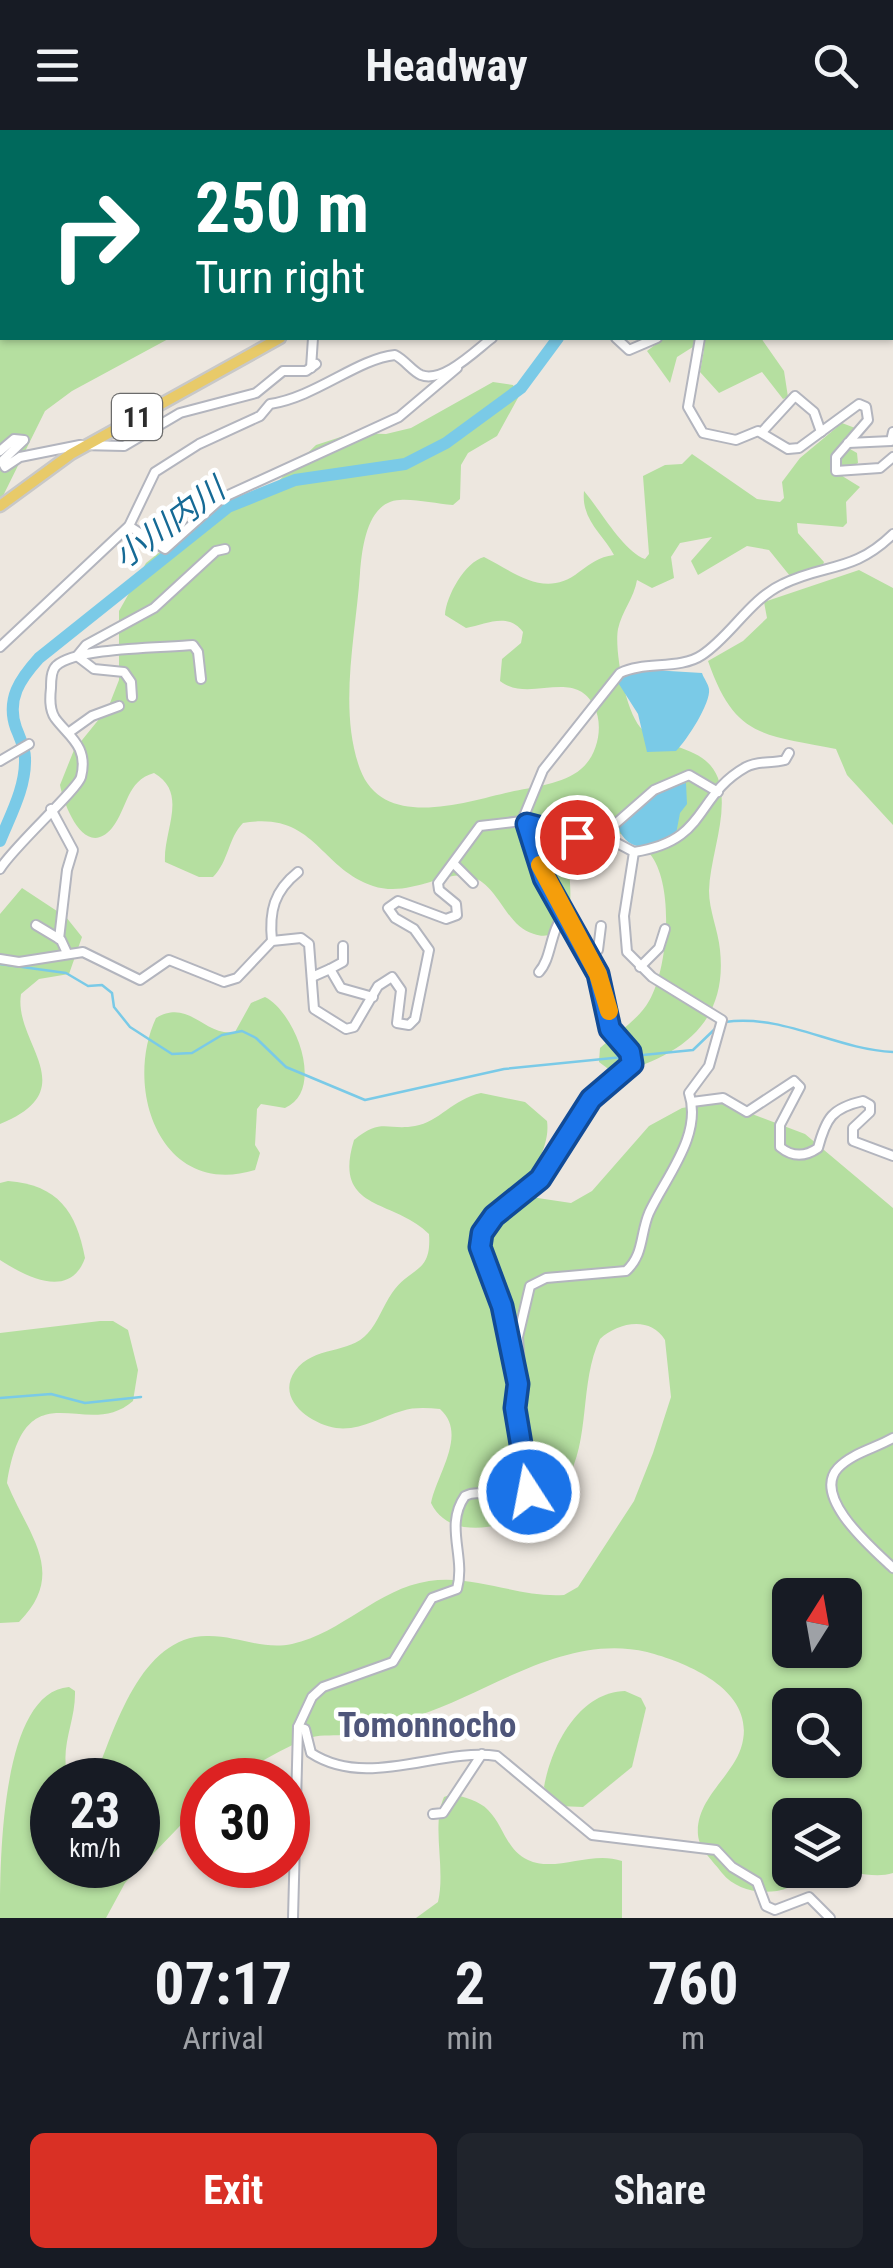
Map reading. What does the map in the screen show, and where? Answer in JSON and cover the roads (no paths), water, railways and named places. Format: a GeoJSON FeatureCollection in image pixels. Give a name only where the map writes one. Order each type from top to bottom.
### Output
{"type":"FeatureCollection","features":[{"type":"Feature","properties":{"kind":"main road","name":"11"},"geometry":{"type":"LineString","coordinates":[[0,506],[85,446],[276,340]]}},
{"type":"Feature","properties":{"kind":"street"},"geometry":{"type":"LineString","coordinates":[[0,451],[14,439],[24,440],[2,462],[4,467],[20,457],[85,446],[124,446],[180,413],[256,393],[283,371],[313,367],[314,340]]}},
{"type":"Feature","properties":{"kind":"street"},"geometry":{"type":"LineString","coordinates":[[129,526],[165,549],[222,498],[399,417],[489,340]]}},
{"type":"Feature","properties":{"kind":"street"},"geometry":{"type":"LineString","coordinates":[[618,340],[629,350],[652,340]]}},
{"type":"Feature","properties":{"kind":"street"},"geometry":{"type":"LineString","coordinates":[[700,340],[688,407],[703,434],[736,440],[762,432],[795,396],[814,412],[821,432]]}},
{"type":"Feature","properties":{"kind":"street"},"geometry":{"type":"LineString","coordinates":[[0,647],[129,526],[155,472],[199,444],[260,416],[270,404],[295,400],[378,357],[395,356],[421,375],[433,375],[459,364]]}},
{"type":"Feature","properties":{"kind":"street"},"geometry":{"type":"LineString","coordinates":[[762,432],[788,449],[799,448],[852,407],[866,407],[868,420],[834,465],[843,474],[880,468],[893,457]]}},
{"type":"Feature","properties":{"kind":"street"},"geometry":{"type":"LineString","coordinates":[[848,443],[891,441],[893,432]]}},
{"type":"Feature","properties":{"kind":"street"},"geometry":{"type":"LineString","coordinates":[[293,1918],[301,1758],[298,1727],[312,1696],[323,1687],[393,1662],[432,1598],[457,1589],[461,1563],[452,1521],[464,1496],[479,1492],[518,1505],[526,1503],[530,1483],[515,1408],[518,1384],[502,1306],[480,1247],[482,1233],[494,1216],[540,1179],[591,1099],[632,1064],[630,1052],[610,1029],[609,1010],[590,956],[544,878],[524,822],[542,770],[620,672],[636,664],[700,658],[782,584],[838,570],[873,554],[893,534]]}},
{"type":"Feature","properties":{"kind":"street"},"geometry":{"type":"LineString","coordinates":[[77,656],[86,645],[154,608],[216,551],[226,549]]}},
{"type":"Feature","properties":{"kind":"street"},"geometry":{"type":"LineString","coordinates":[[0,869],[51,809],[79,784],[83,771],[71,731],[55,718],[50,705],[51,676],[57,666],[77,656],[193,645],[198,652],[201,679]]}},
{"type":"Feature","properties":{"kind":"street"},"geometry":{"type":"LineString","coordinates":[[77,656],[94,668],[124,672],[131,682],[132,696]]}},
{"type":"Feature","properties":{"kind":"street"},"geometry":{"type":"LineString","coordinates":[[71,731],[92,716],[120,706]]}},
{"type":"Feature","properties":{"kind":"street"},"geometry":{"type":"LineString","coordinates":[[0,760],[15,748],[29,744]]}},
{"type":"Feature","properties":{"kind":"street"},"geometry":{"type":"LineString","coordinates":[[600,834],[634,852],[663,848],[682,836],[718,792],[744,768],[758,762],[785,760],[789,754]]}},
{"type":"Feature","properties":{"kind":"street"},"geometry":{"type":"LineString","coordinates":[[0,960],[19,962],[67,953],[96,957],[133,979],[150,976],[168,960],[224,982],[236,978],[272,941],[289,937],[309,944],[314,1008],[346,1030],[361,1022],[384,979],[392,978],[401,990],[397,1024],[410,1025],[415,1019],[429,950],[414,929],[395,918],[388,908],[398,901],[452,918],[458,910],[456,904],[439,890],[438,883],[455,865],[480,826],[524,822],[577,837],[600,834],[654,790],[689,775],[718,792]]}},
{"type":"Feature","properties":{"kind":"street"},"geometry":{"type":"LineString","coordinates":[[51,809],[73,850],[66,870],[59,939]]}},
{"type":"Feature","properties":{"kind":"street"},"geometry":{"type":"LineString","coordinates":[[515,1408],[522,1380],[518,1338],[530,1286],[546,1278],[626,1271],[636,1263],[647,1218],[672,1175],[686,1138],[692,1102],[689,1093],[708,1066],[722,1020],[640,967],[627,952],[624,916],[634,852]]}},
{"type":"Feature","properties":{"kind":"street"},"geometry":{"type":"LineString","coordinates":[[455,865],[472,883]]}},
{"type":"Feature","properties":{"kind":"street"},"geometry":{"type":"LineString","coordinates":[[272,941],[270,920],[274,900],[280,887],[298,872]]}},
{"type":"Feature","properties":{"kind":"street"},"geometry":{"type":"LineString","coordinates":[[539,972],[548,958],[549,938],[565,912]]}},
{"type":"Feature","properties":{"kind":"street"},"geometry":{"type":"LineString","coordinates":[[36,924],[59,939],[67,953]]}},
{"type":"Feature","properties":{"kind":"street"},"geometry":{"type":"LineString","coordinates":[[590,956],[598,950],[601,926]]}},
{"type":"Feature","properties":{"kind":"street"},"geometry":{"type":"LineString","coordinates":[[640,967],[659,948],[665,929]]}},
{"type":"Feature","properties":{"kind":"street"},"geometry":{"type":"LineString","coordinates":[[312,977],[343,962],[343,946]]}},
{"type":"Feature","properties":{"kind":"street"},"geometry":{"type":"LineString","coordinates":[[330,968],[341,988],[374,996]]}},
{"type":"Feature","properties":{"kind":"street"},"geometry":{"type":"LineString","coordinates":[[692,1102],[723,1098],[746,1112],[794,1081],[800,1087],[780,1125],[780,1148],[790,1155],[809,1154],[818,1148],[826,1118],[836,1108],[864,1101],[870,1105],[870,1112],[853,1128],[853,1141],[893,1156]]}},
{"type":"Feature","properties":{"kind":"street"},"geometry":{"type":"LineString","coordinates":[[893,1438],[842,1464],[831,1477],[830,1491],[860,1536],[893,1568]]}},
{"type":"Feature","properties":{"kind":"street"},"geometry":{"type":"LineString","coordinates":[[298,1727],[305,1729],[311,1754],[324,1762],[395,1768],[482,1754],[497,1756],[517,1768],[592,1834],[709,1847],[758,1882],[766,1906],[776,1910],[809,1897],[830,1918]]}},
{"type":"Feature","properties":{"kind":"street"},"geometry":{"type":"LineString","coordinates":[[433,1814],[443,1813],[482,1754]]}},
{"type":"Feature","properties":{"kind":"water"},"geometry":{"type":"Polygon","coordinates":[[[636,669],[702,673],[707,683],[709,695],[702,712],[676,751],[647,752],[638,714],[617,681],[636,669]]]}},
{"type":"Feature","properties":{"kind":"water"},"geometry":{"type":"Polygon","coordinates":[[[686,783],[687,804],[680,813],[676,834],[651,846],[628,842],[617,825],[650,794],[686,783]]]}},
{"type":"Feature","properties":{"kind":"waterway","name":"小川内川"},"geometry":{"type":"LineString","coordinates":[[0,841],[25,769],[24,750],[13,718],[14,699],[39,658],[228,507],[295,480],[405,464],[446,443],[521,388],[557,340]]}},
{"type":"Feature","properties":{"kind":"waterway"},"geometry":{"type":"LineString","coordinates":[[0,964],[66,973],[88,986],[102,985],[112,993],[114,1007],[130,1027],[172,1054],[192,1053],[222,1035],[242,1031],[256,1038],[286,1067],[365,1100],[504,1069],[693,1050],[718,1026]]}},
{"type":"Feature","properties":{"kind":"waterway"},"geometry":{"type":"LineString","coordinates":[[725,1022],[768,1023],[871,1050],[893,1052]]}},
{"type":"Feature","properties":{"kind":"waterway"},"geometry":{"type":"LineString","coordinates":[[0,1398],[51,1394],[85,1403],[141,1397]]}},
{"type":"Feature","properties":{"kind":"district","name":"Tomonnocho"},"geometry":{"type":"Point","coordinates":[427,1725]}}]}
